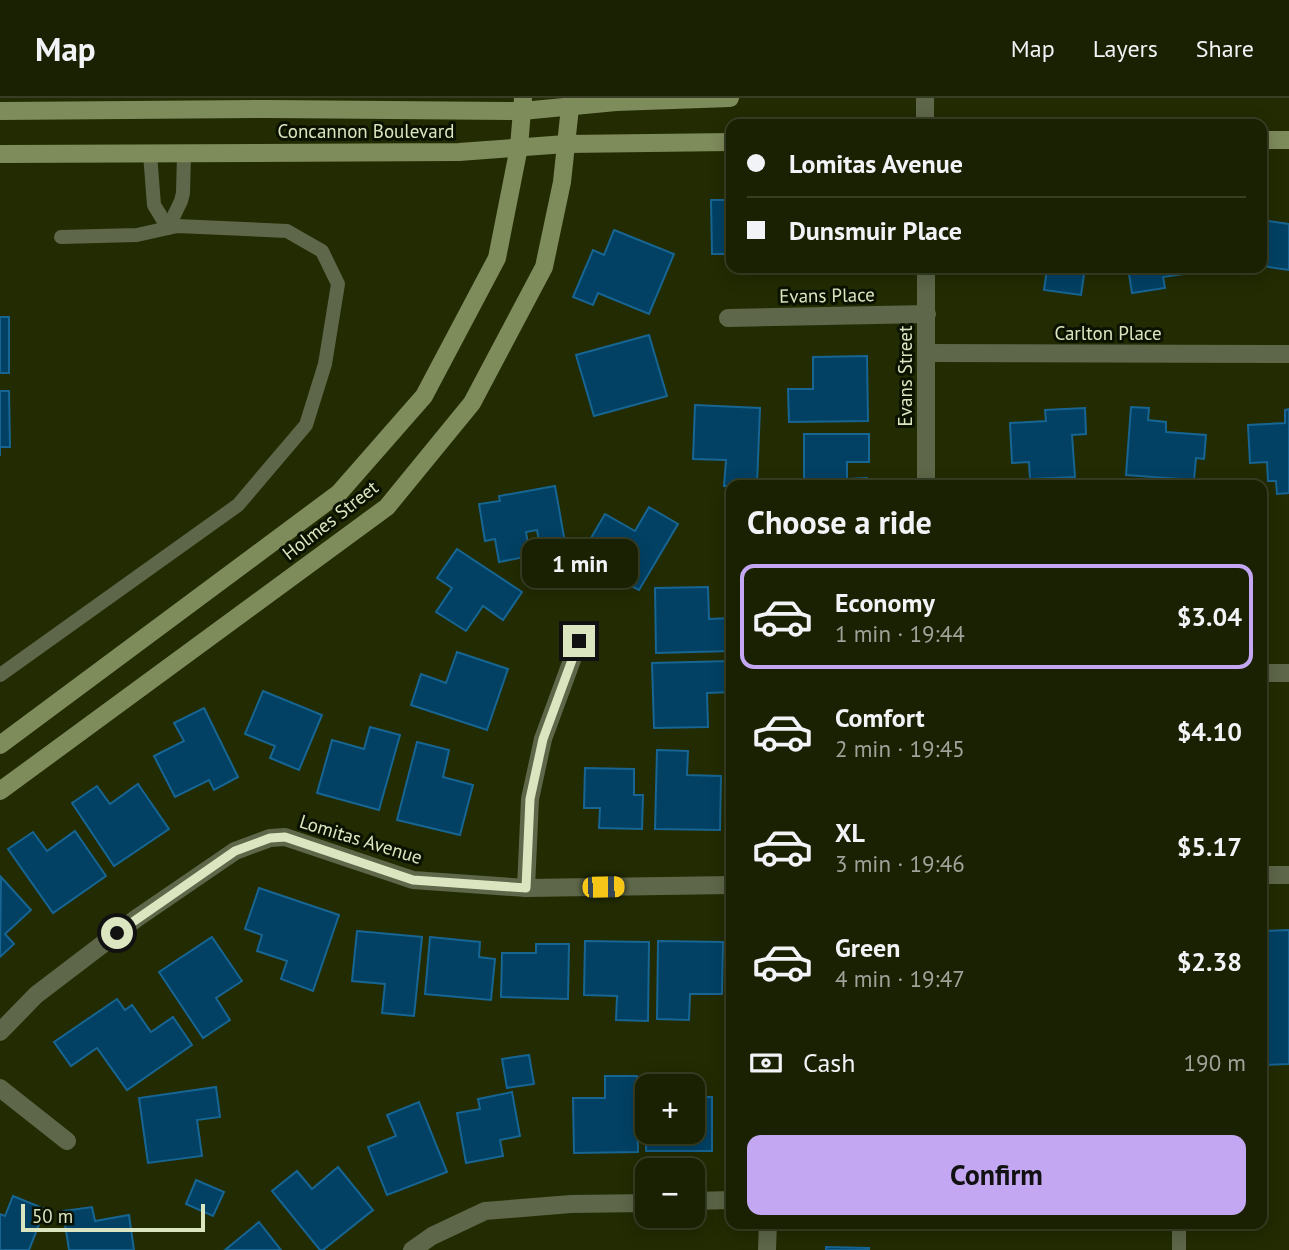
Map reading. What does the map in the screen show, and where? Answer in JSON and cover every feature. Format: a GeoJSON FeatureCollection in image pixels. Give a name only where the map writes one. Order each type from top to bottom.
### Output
{"type":"FeatureCollection","features":[{"type":"Feature","properties":{"kind":"main road","name":"Concannon Boulevard"},"geometry":{"type":"LineString","coordinates":[[0,111],[269,104],[523,105],[730,98]]}},
{"type":"Feature","properties":{"kind":"main road","name":"Holmes Street"},"geometry":{"type":"LineString","coordinates":[[0,791],[387,507],[471,403],[544,267],[562,182],[571,102]]}},
{"type":"Feature","properties":{"kind":"main road","name":"Holmes Street"},"geometry":{"type":"LineString","coordinates":[[0,745],[340,493],[424,396],[496,258],[519,147],[523,105]]}},
{"type":"Feature","properties":{"kind":"main road"},"geometry":{"type":"LineString","coordinates":[[1267,140],[1289,140]]}},
{"type":"Feature","properties":{"kind":"main road","name":"Concannon Boulevard"},"geometry":{"type":"LineString","coordinates":[[0,154],[459,152],[566,144],[726,142]]}},
{"type":"Feature","properties":{"kind":"street"},"geometry":{"type":"LineString","coordinates":[[925,98],[925,119]]}},
{"type":"Feature","properties":{"kind":"street","name":"Evans Street"},"geometry":{"type":"LineString","coordinates":[[926,273],[926,480]]}},
{"type":"Feature","properties":{"kind":"street","name":"Evans Place"},"geometry":{"type":"LineString","coordinates":[[728,318],[927,314]]}},
{"type":"Feature","properties":{"kind":"street","name":"Carlton Place"},"geometry":{"type":"LineString","coordinates":[[926,353],[1289,354]]}},
{"type":"Feature","properties":{"kind":"street"},"geometry":{"type":"LineString","coordinates":[[526,888],[530,799],[543,739],[579,641]]}},
{"type":"Feature","properties":{"kind":"street"},"geometry":{"type":"LineString","coordinates":[[1267,673],[1289,673]]}},
{"type":"Feature","properties":{"kind":"street","name":"Lomitas Avenue"},"geometry":{"type":"LineString","coordinates":[[0,1032],[36,995],[137,918],[235,851],[270,838],[285,837],[413,880],[526,888],[726,885]]}},
{"type":"Feature","properties":{"kind":"street"},"geometry":{"type":"LineString","coordinates":[[1267,875],[1289,875]]}},
{"type":"Feature","properties":{"kind":"street"},"geometry":{"type":"LineString","coordinates":[[0,1088],[67,1141]]}},
{"type":"Feature","properties":{"kind":"street"},"geometry":{"type":"LineString","coordinates":[[705,1201],[726,1200]]}},
{"type":"Feature","properties":{"kind":"street"},"geometry":{"type":"LineString","coordinates":[[412,1250],[432,1236],[485,1211],[635,1203]]}},
{"type":"Feature","properties":{"kind":"street"},"geometry":{"type":"LineString","coordinates":[[767,1250],[768,1229]]}},
{"type":"Feature","properties":{"kind":"lane"},"geometry":{"type":"LineString","coordinates":[[149,153],[154,205],[168,228]]}},
{"type":"Feature","properties":{"kind":"lane"},"geometry":{"type":"LineString","coordinates":[[168,228],[183,193],[184,153]]}},
{"type":"Feature","properties":{"kind":"lane"},"geometry":{"type":"LineString","coordinates":[[0,675],[239,505],[306,425],[325,364],[338,284],[322,251],[287,231],[177,226],[137,235],[61,237]]}},
{"type":"Feature","properties":{"kind":"lane"},"geometry":{"type":"LineString","coordinates":[[1179,1229],[1180,1250]]}},
{"type":"Feature","properties":{"kind":"building"},"geometry":{"type":"Polygon","coordinates":[[[711,200],[726,200],[726,254],[712,254],[711,200]]]}},
{"type":"Feature","properties":{"kind":"building"},"geometry":{"type":"Polygon","coordinates":[[[1267,221],[1289,224],[1289,270],[1267,267],[1267,221]]]}},
{"type":"Feature","properties":{"kind":"building"},"geometry":{"type":"Polygon","coordinates":[[[614,230],[674,254],[649,314],[598,293],[593,305],[573,297],[593,250],[604,255],[614,230]]]}},
{"type":"Feature","properties":{"kind":"building"},"geometry":{"type":"Polygon","coordinates":[[[1046,273],[1084,273],[1081,295],[1044,290],[1046,273]]]}},
{"type":"Feature","properties":{"kind":"building"},"geometry":{"type":"Polygon","coordinates":[[[1129,273],[1190,273],[1163,277],[1165,288],[1132,293],[1129,273]]]}},
{"type":"Feature","properties":{"kind":"building"},"geometry":{"type":"Polygon","coordinates":[[[0,317],[9,317],[9,373],[0,373],[0,317]]]}},
{"type":"Feature","properties":{"kind":"building"},"geometry":{"type":"Polygon","coordinates":[[[649,335],[667,396],[594,416],[576,355],[649,335]]]}},
{"type":"Feature","properties":{"kind":"building"},"geometry":{"type":"Polygon","coordinates":[[[867,356],[868,421],[789,422],[788,389],[813,389],[813,357],[867,356]]]}},
{"type":"Feature","properties":{"kind":"building"},"geometry":{"type":"Polygon","coordinates":[[[0,391],[9,391],[10,447],[0,447],[0,391]]]}},
{"type":"Feature","properties":{"kind":"building"},"geometry":{"type":"Polygon","coordinates":[[[695,405],[760,408],[757,480],[726,480],[724,486],[726,460],[693,459],[695,405]]]}},
{"type":"Feature","properties":{"kind":"building"},"geometry":{"type":"Polygon","coordinates":[[[1131,407],[1149,408],[1148,420],[1166,422],[1166,432],[1206,435],[1204,459],[1196,458],[1194,480],[1126,475],[1131,407]]]}},
{"type":"Feature","properties":{"kind":"building"},"geometry":{"type":"Polygon","coordinates":[[[1085,408],[1086,434],[1072,435],[1075,477],[1030,479],[1029,462],[1012,463],[1010,423],[1046,421],[1045,410],[1085,408]]]}},
{"type":"Feature","properties":{"kind":"building"},"geometry":{"type":"Polygon","coordinates":[[[1289,409],[1289,493],[1277,494],[1276,481],[1268,481],[1267,462],[1250,463],[1248,425],[1285,423],[1285,410],[1289,409]]]}},
{"type":"Feature","properties":{"kind":"building"},"geometry":{"type":"Polygon","coordinates":[[[804,434],[869,434],[869,462],[847,462],[847,479],[867,480],[804,480],[804,434]]]}},
{"type":"Feature","properties":{"kind":"building"},"geometry":{"type":"Polygon","coordinates":[[[555,486],[567,554],[542,558],[537,530],[526,532],[530,556],[499,562],[495,539],[485,541],[479,504],[500,501],[499,496],[555,486]]]}},
{"type":"Feature","properties":{"kind":"building"},"geometry":{"type":"Polygon","coordinates":[[[649,507],[678,524],[639,590],[622,581],[627,572],[610,563],[607,570],[581,555],[605,514],[635,531],[649,507]]]}},
{"type":"Feature","properties":{"kind":"building"},"geometry":{"type":"Polygon","coordinates":[[[457,549],[522,592],[503,620],[483,606],[466,631],[436,612],[452,588],[437,578],[457,549]]]}},
{"type":"Feature","properties":{"kind":"building"},"geometry":{"type":"Polygon","coordinates":[[[708,587],[709,619],[726,618],[726,651],[656,653],[655,588],[708,587]]]}},
{"type":"Feature","properties":{"kind":"building"},"geometry":{"type":"Polygon","coordinates":[[[457,652],[508,669],[487,730],[411,705],[421,674],[446,683],[457,652]]]}},
{"type":"Feature","properties":{"kind":"building"},"geometry":{"type":"Polygon","coordinates":[[[726,661],[726,692],[707,693],[708,727],[654,728],[652,663],[726,661]]]}},
{"type":"Feature","properties":{"kind":"building"},"geometry":{"type":"Polygon","coordinates":[[[263,691],[322,715],[299,770],[270,758],[275,746],[245,734],[263,691]]]}},
{"type":"Feature","properties":{"kind":"building"},"geometry":{"type":"Polygon","coordinates":[[[204,708],[238,777],[214,790],[209,780],[175,797],[154,756],[184,741],[174,723],[204,708]]]}},
{"type":"Feature","properties":{"kind":"building"},"geometry":{"type":"Polygon","coordinates":[[[370,727],[400,735],[379,810],[317,793],[332,740],[364,749],[370,727]]]}},
{"type":"Feature","properties":{"kind":"building"},"geometry":{"type":"Polygon","coordinates":[[[417,742],[449,750],[443,777],[473,785],[460,835],[397,820],[417,742]]]}},
{"type":"Feature","properties":{"kind":"building"},"geometry":{"type":"Polygon","coordinates":[[[657,750],[688,751],[687,775],[721,776],[720,830],[655,829],[657,750]]]}},
{"type":"Feature","properties":{"kind":"building"},"geometry":{"type":"Polygon","coordinates":[[[585,768],[634,769],[634,795],[643,795],[642,829],[599,828],[600,808],[584,808],[585,768]]]}},
{"type":"Feature","properties":{"kind":"building"},"geometry":{"type":"Polygon","coordinates":[[[138,784],[169,829],[114,866],[72,803],[97,786],[110,804],[138,784]]]}},
{"type":"Feature","properties":{"kind":"building"},"geometry":{"type":"Polygon","coordinates":[[[75,831],[106,876],[53,913],[8,849],[33,832],[47,851],[75,831]]]}},
{"type":"Feature","properties":{"kind":"building"},"geometry":{"type":"Polygon","coordinates":[[[1,877],[31,910],[5,934],[14,944],[0,957],[1,877]]]}},
{"type":"Feature","properties":{"kind":"building"},"geometry":{"type":"Polygon","coordinates":[[[259,888],[339,915],[313,991],[281,979],[287,961],[257,951],[262,935],[245,929],[259,888]]]}},
{"type":"Feature","properties":{"kind":"building"},"geometry":{"type":"Polygon","coordinates":[[[1289,930],[1289,1064],[1267,1065],[1267,931],[1289,930]]]}},
{"type":"Feature","properties":{"kind":"building"},"geometry":{"type":"Polygon","coordinates":[[[357,931],[422,937],[414,1016],[382,1013],[385,984],[352,981],[357,931]]]}},
{"type":"Feature","properties":{"kind":"building"},"geometry":{"type":"Polygon","coordinates":[[[212,937],[242,981],[216,998],[230,1020],[203,1038],[159,972],[212,937]]]}},
{"type":"Feature","properties":{"kind":"building"},"geometry":{"type":"Polygon","coordinates":[[[430,937],[480,942],[479,957],[495,959],[491,1000],[425,994],[430,937]]]}},
{"type":"Feature","properties":{"kind":"building"},"geometry":{"type":"Polygon","coordinates":[[[585,941],[649,942],[648,1021],[616,1020],[617,996],[584,995],[585,941]]]}},
{"type":"Feature","properties":{"kind":"building"},"geometry":{"type":"Polygon","coordinates":[[[658,941],[723,942],[722,994],[690,994],[689,1020],[657,1019],[658,941]]]}},
{"type":"Feature","properties":{"kind":"building"},"geometry":{"type":"Polygon","coordinates":[[[536,944],[569,944],[568,999],[501,997],[502,953],[536,953],[536,944]]]}},
{"type":"Feature","properties":{"kind":"building"},"geometry":{"type":"Polygon","coordinates":[[[117,999],[125,1010],[132,1005],[151,1032],[173,1017],[192,1045],[127,1090],[97,1048],[71,1066],[54,1042],[117,999]]]}},
{"type":"Feature","properties":{"kind":"building"},"geometry":{"type":"Polygon","coordinates":[[[529,1055],[534,1084],[507,1088],[502,1059],[529,1055]]]}},
{"type":"Feature","properties":{"kind":"building"},"geometry":{"type":"Polygon","coordinates":[[[605,1076],[635,1076],[635,1144],[638,1144],[638,1152],[574,1153],[573,1098],[605,1098],[605,1076]]]}},
{"type":"Feature","properties":{"kind":"building"},"geometry":{"type":"Polygon","coordinates":[[[216,1087],[220,1117],[197,1120],[202,1156],[148,1163],[139,1098],[216,1087]]]}},
{"type":"Feature","properties":{"kind":"building"},"geometry":{"type":"Polygon","coordinates":[[[512,1092],[520,1136],[500,1140],[503,1156],[466,1163],[457,1113],[480,1109],[478,1099],[512,1092]]]}},
{"type":"Feature","properties":{"kind":"building"},"geometry":{"type":"Polygon","coordinates":[[[705,1097],[712,1097],[712,1151],[646,1151],[646,1144],[705,1144],[705,1097]]]}},
{"type":"Feature","properties":{"kind":"building"},"geometry":{"type":"Polygon","coordinates":[[[419,1102],[447,1172],[387,1195],[368,1147],[396,1136],[387,1115],[419,1102]]]}},
{"type":"Feature","properties":{"kind":"building"},"geometry":{"type":"Polygon","coordinates":[[[338,1167],[373,1210],[320,1250],[272,1191],[297,1171],[312,1189],[338,1167]]]}},
{"type":"Feature","properties":{"kind":"building"},"geometry":{"type":"Polygon","coordinates":[[[196,1180],[224,1192],[213,1216],[186,1204],[196,1180]]]}},
{"type":"Feature","properties":{"kind":"building"},"geometry":{"type":"Polygon","coordinates":[[[13,1196],[45,1209],[29,1250],[0,1250],[0,1214],[5,1216],[13,1196]]]}},
{"type":"Feature","properties":{"kind":"building"},"geometry":{"type":"Polygon","coordinates":[[[92,1207],[95,1221],[129,1215],[134,1250],[69,1250],[63,1211],[92,1207]]]}},
{"type":"Feature","properties":{"kind":"building"},"geometry":{"type":"Polygon","coordinates":[[[259,1222],[281,1250],[225,1250],[259,1222]]]}},
{"type":"Feature","properties":{"kind":"building"},"geometry":{"type":"Polygon","coordinates":[[[827,1229],[897,1229],[897,1230],[827,1229]]]}},
{"type":"Feature","properties":{"kind":"building"},"geometry":{"type":"Polygon","coordinates":[[[826,1247],[869,1248],[869,1250],[826,1250],[826,1247]]]}},
{"type":"Feature","properties":{"kind":"route"},"geometry":{"type":"LineString","coordinates":[[117,933],[235,851],[270,838],[285,837],[413,880],[526,888],[530,799],[543,739],[579,641]]}}]}
